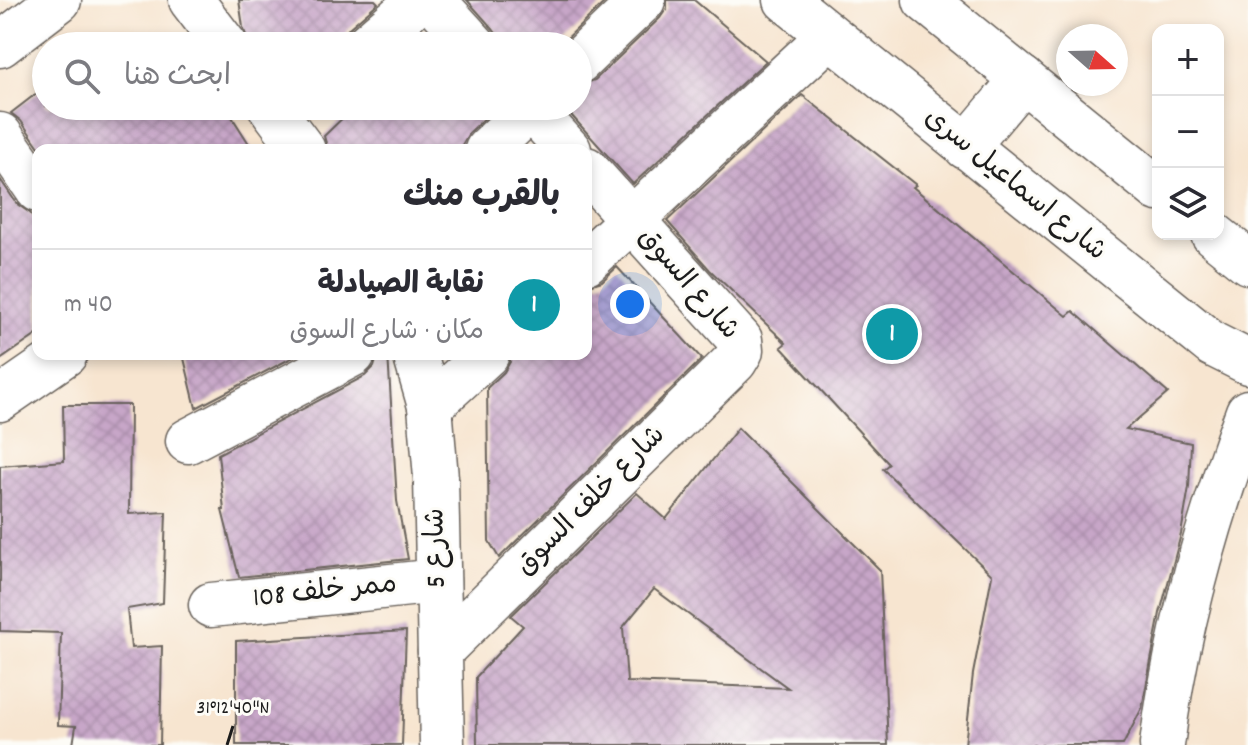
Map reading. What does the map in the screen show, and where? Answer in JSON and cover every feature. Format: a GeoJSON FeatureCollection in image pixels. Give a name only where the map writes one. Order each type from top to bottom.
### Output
{"type":"FeatureCollection","features":[{"type":"Feature","properties":{"kind":"street"},"geometry":{"type":"LineString","coordinates":[[0,45],[59,0]]}},
{"type":"Feature","properties":{"kind":"street"},"geometry":{"type":"LineString","coordinates":[[191,0],[215,32]]}},
{"type":"Feature","properties":{"kind":"street"},"geometry":{"type":"LineString","coordinates":[[382,32],[419,0]]}},
{"type":"Feature","properties":{"kind":"street"},"geometry":{"type":"LineString","coordinates":[[433,0],[462,32]]}},
{"type":"Feature","properties":{"kind":"street"},"geometry":{"type":"LineString","coordinates":[[592,49],[643,0]]}},
{"type":"Feature","properties":{"kind":"street","name":"شارع اسماعيل سرى"},"geometry":{"type":"LineString","coordinates":[[786,0],[1212,344],[1248,362]]}},
{"type":"Feature","properties":{"kind":"street"},"geometry":{"type":"LineString","coordinates":[[925,0],[1152,184]]}},
{"type":"Feature","properties":{"kind":"street"},"geometry":{"type":"LineString","coordinates":[[592,256],[829,36]]}},
{"type":"Feature","properties":{"kind":"street"},"geometry":{"type":"LineString","coordinates":[[966,147],[1023,79]]}},
{"type":"Feature","properties":{"kind":"street"},"geometry":{"type":"LineString","coordinates":[[493,144],[518,120]]}},
{"type":"Feature","properties":{"kind":"street"},"geometry":{"type":"LineString","coordinates":[[542,120],[564,144]]}},
{"type":"Feature","properties":{"kind":"street"},"geometry":{"type":"LineString","coordinates":[[0,135],[32,181]]}},
{"type":"Feature","properties":{"kind":"street","name":"شارع السوق"},"geometry":{"type":"LineString","coordinates":[[592,176],[740,340],[741,351]]}},
{"type":"Feature","properties":{"kind":"street"},"geometry":{"type":"LineString","coordinates":[[1220,240],[1248,262]]}},
{"type":"Feature","properties":{"kind":"street","name":"شارع خلف السوق"},"geometry":{"type":"LineString","coordinates":[[440,651],[735,361],[741,351]]}},
{"type":"Feature","properties":{"kind":"street"},"geometry":{"type":"LineString","coordinates":[[0,399],[56,360]]}},
{"type":"Feature","properties":{"kind":"street"},"geometry":{"type":"LineString","coordinates":[[188,441],[342,360]]}},
{"type":"Feature","properties":{"kind":"street","name":"شارع 5"},"geometry":{"type":"LineString","coordinates":[[417,360],[430,406],[436,478],[442,745]]}},
{"type":"Feature","properties":{"kind":"street"},"geometry":{"type":"LineString","coordinates":[[430,406],[480,360]]}},
{"type":"Feature","properties":{"kind":"street"},"geometry":{"type":"LineString","coordinates":[[1162,745],[1170,687],[1193,584],[1221,483],[1248,412]]}},
{"type":"Feature","properties":{"kind":"street","name":"ممر خلف 108"},"geometry":{"type":"LineString","coordinates":[[211,605],[438,581]]}},
{"type":"Feature","properties":{"kind":"building"},"geometry":{"type":"Polygon","coordinates":[[[239,0],[375,0],[378,3],[346,32],[245,32],[239,0]]]}},
{"type":"Feature","properties":{"kind":"building"},"geometry":{"type":"Polygon","coordinates":[[[467,0],[607,0],[574,32],[495,32],[467,0]]]}},
{"type":"Feature","properties":{"kind":"building"},"geometry":{"type":"Polygon","coordinates":[[[667,0],[694,0],[766,61],[633,184],[576,120],[592,120],[592,81],[667,8],[667,0]]]}},
{"type":"Feature","properties":{"kind":"building"},"geometry":{"type":"Polygon","coordinates":[[[802,95],[916,185],[913,187],[1067,316],[1073,311],[1168,393],[1126,429],[1191,443],[1189,487],[1181,534],[1160,613],[1142,708],[1123,745],[965,745],[973,674],[992,575],[883,469],[889,464],[781,347],[786,343],[710,270],[667,221],[802,95]]]}},
{"type":"Feature","properties":{"kind":"building"},"geometry":{"type":"Polygon","coordinates":[[[32,97],[32,120],[234,120],[249,144],[37,144],[21,121],[11,113],[32,97]]]}},
{"type":"Feature","properties":{"kind":"building"},"geometry":{"type":"Polygon","coordinates":[[[341,120],[483,120],[463,144],[326,144],[324,136],[341,120]]]}},
{"type":"Feature","properties":{"kind":"building"},"geometry":{"type":"Polygon","coordinates":[[[0,179],[17,204],[32,216],[32,338],[0,360],[0,179]]]}},
{"type":"Feature","properties":{"kind":"building"},"geometry":{"type":"Polygon","coordinates":[[[617,267],[702,359],[499,558],[489,541],[487,388],[504,372],[510,360],[592,360],[592,284],[602,281],[617,267]]]}},
{"type":"Feature","properties":{"kind":"building"},"geometry":{"type":"Polygon","coordinates":[[[184,360],[288,360],[196,408],[184,360]]]}},
{"type":"Feature","properties":{"kind":"building"},"geometry":{"type":"Polygon","coordinates":[[[376,360],[388,360],[397,501],[408,559],[239,577],[222,510],[218,454],[365,376],[376,360]]]}},
{"type":"Feature","properties":{"kind":"building"},"geometry":{"type":"Polygon","coordinates":[[[63,405],[130,405],[129,514],[166,512],[163,603],[127,609],[131,648],[162,646],[160,745],[73,745],[76,726],[58,725],[61,633],[0,631],[0,466],[64,461],[63,405]]]}},
{"type":"Feature","properties":{"kind":"building"},"geometry":{"type":"Polygon","coordinates":[[[738,428],[880,570],[888,745],[477,745],[476,677],[523,626],[511,616],[637,493],[666,519],[738,428]],[[654,589],[623,627],[627,682],[788,688],[654,589]]]}},
{"type":"Feature","properties":{"kind":"building"},"geometry":{"type":"Polygon","coordinates":[[[406,631],[402,745],[236,745],[236,641],[406,631]]]}},
{"type":"Feature","properties":{"kind":"place","name":"نقابة الصيادلة"},"geometry":{"type":"Point","coordinates":[892,334]}}]}
